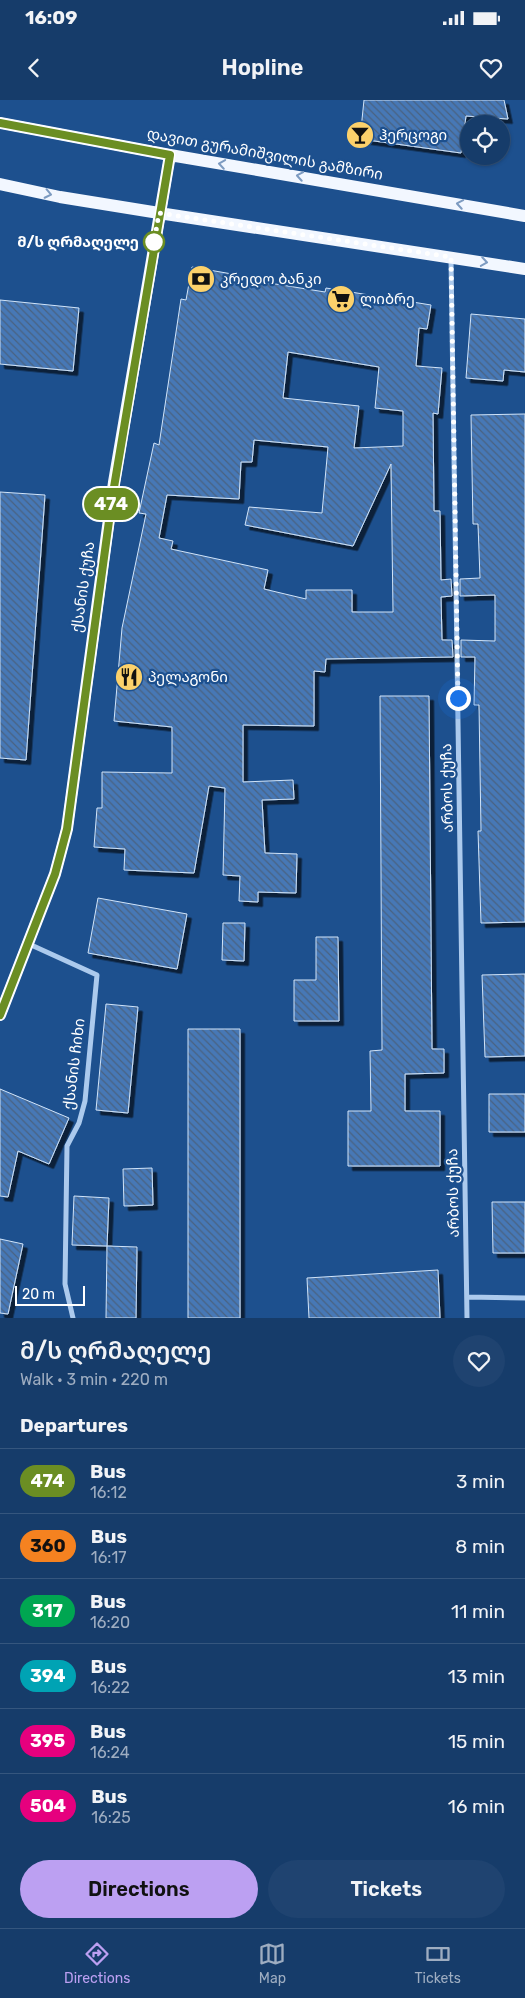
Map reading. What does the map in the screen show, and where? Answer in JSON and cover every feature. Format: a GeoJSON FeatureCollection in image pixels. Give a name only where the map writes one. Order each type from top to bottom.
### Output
{"type":"FeatureCollection","features":[{"type":"Feature","properties":{"kind":"main road","name":"დავით გურამიშვილის გამზირი"},"geometry":{"type":"LineString","coordinates":[[0,122],[170,155],[525,216]]}},
{"type":"Feature","properties":{"kind":"main road","name":"ქსანის ქუჩა"},"geometry":{"type":"LineString","coordinates":[[0,1015],[55,874],[67,829],[112,499],[170,155]]}},
{"type":"Feature","properties":{"kind":"main road"},"geometry":{"type":"LineString","coordinates":[[0,184],[60,197],[525,269]]}},
{"type":"Feature","properties":{"kind":"street","name":"არბოს ქუჩა"},"geometry":{"type":"LineString","coordinates":[[451,257],[467,1318]]}},
{"type":"Feature","properties":{"kind":"street","name":"ქსანის ჩიხი"},"geometry":{"type":"LineString","coordinates":[[29,944],[97,975],[85,1100],[79,1123],[67,1146],[65,1284],[73,1318]]}},
{"type":"Feature","properties":{"kind":"street"},"geometry":{"type":"LineString","coordinates":[[467,1297],[525,1298]]}},
{"type":"Feature","properties":{"kind":"building"},"geometry":{"type":"Polygon","coordinates":[[[364,100],[504,100],[507,115],[460,115],[460,153],[360,139],[364,100]]]}},
{"type":"Feature","properties":{"kind":"building"},"geometry":{"type":"Polygon","coordinates":[[[192,267],[232,274],[232,277],[325,292],[326,288],[431,305],[427,329],[419,328],[416,366],[442,368],[438,414],[433,413],[434,511],[440,511],[441,580],[451,579],[452,596],[441,597],[442,640],[452,640],[453,657],[326,659],[325,672],[314,671],[314,726],[243,725],[243,782],[293,780],[294,799],[262,800],[265,853],[297,854],[296,893],[258,892],[258,902],[239,901],[240,876],[223,875],[225,788],[209,786],[194,873],[124,870],[125,849],[94,847],[97,808],[102,808],[102,772],[172,773],[172,727],[114,721],[122,628],[146,514],[139,513],[154,443],[159,445],[181,299],[186,300],[192,267]],[[288,352],[283,398],[359,406],[354,448],[403,446],[403,411],[375,408],[379,367],[288,352]],[[254,440],[252,462],[241,462],[239,499],[167,495],[159,538],[173,541],[171,549],[268,570],[264,589],[306,599],[306,590],[352,590],[352,612],[393,612],[391,464],[353,546],[245,525],[249,507],[322,513],[328,447],[254,440]]]}},
{"type":"Feature","properties":{"kind":"building"},"geometry":{"type":"Polygon","coordinates":[[[0,300],[79,308],[73,371],[0,364],[0,300]]]}},
{"type":"Feature","properties":{"kind":"building"},"geometry":{"type":"Polygon","coordinates":[[[471,314],[525,319],[525,372],[504,370],[503,381],[466,378],[471,314]]]}},
{"type":"Feature","properties":{"kind":"building"},"geometry":{"type":"Polygon","coordinates":[[[525,414],[525,922],[481,923],[478,831],[481,831],[479,705],[474,705],[475,657],[461,657],[461,640],[495,641],[495,595],[460,596],[460,579],[480,578],[478,524],[473,524],[471,415],[525,414]]]}},
{"type":"Feature","properties":{"kind":"building"},"geometry":{"type":"Polygon","coordinates":[[[0,492],[45,495],[26,760],[0,758],[0,492]]]}},
{"type":"Feature","properties":{"kind":"building"},"geometry":{"type":"Polygon","coordinates":[[[380,696],[429,696],[432,1049],[444,1049],[444,1073],[405,1074],[405,1111],[440,1111],[440,1166],[348,1166],[348,1111],[371,1111],[370,1051],[382,1050],[380,696]]]}},
{"type":"Feature","properties":{"kind":"building"},"geometry":{"type":"Polygon","coordinates":[[[98,898],[187,914],[177,969],[88,953],[98,898]]]}},
{"type":"Feature","properties":{"kind":"building"},"geometry":{"type":"Polygon","coordinates":[[[223,923],[245,923],[244,961],[222,960],[223,923]]]}},
{"type":"Feature","properties":{"kind":"building"},"geometry":{"type":"Polygon","coordinates":[[[316,937],[338,937],[339,1021],[294,1021],[294,980],[316,980],[316,937]]]}},
{"type":"Feature","properties":{"kind":"building"},"geometry":{"type":"Polygon","coordinates":[[[525,974],[525,1056],[485,1057],[482,975],[525,974]]]}},
{"type":"Feature","properties":{"kind":"building"},"geometry":{"type":"Polygon","coordinates":[[[106,1004],[138,1007],[128,1113],[96,1110],[106,1004]]]}},
{"type":"Feature","properties":{"kind":"building"},"geometry":{"type":"Polygon","coordinates":[[[188,1029],[240,1029],[240,1318],[188,1318],[188,1029]]]}},
{"type":"Feature","properties":{"kind":"building"},"geometry":{"type":"Polygon","coordinates":[[[0,1089],[69,1118],[49,1164],[18,1151],[8,1197],[0,1196],[0,1089]]]}},
{"type":"Feature","properties":{"kind":"building"},"geometry":{"type":"Polygon","coordinates":[[[489,1094],[525,1094],[525,1132],[489,1132],[489,1094]]]}},
{"type":"Feature","properties":{"kind":"building"},"geometry":{"type":"Polygon","coordinates":[[[152,1168],[153,1205],[124,1206],[123,1169],[152,1168]]]}},
{"type":"Feature","properties":{"kind":"building"},"geometry":{"type":"Polygon","coordinates":[[[74,1196],[109,1198],[107,1246],[72,1245],[74,1196]]]}},
{"type":"Feature","properties":{"kind":"building"},"geometry":{"type":"Polygon","coordinates":[[[492,1202],[525,1202],[525,1253],[493,1253],[492,1202]]]}},
{"type":"Feature","properties":{"kind":"building"},"geometry":{"type":"Polygon","coordinates":[[[0,1239],[23,1244],[8,1314],[0,1313],[0,1239]]]}},
{"type":"Feature","properties":{"kind":"building"},"geometry":{"type":"Polygon","coordinates":[[[107,1246],[137,1247],[136,1318],[106,1318],[107,1246]]]}},
{"type":"Feature","properties":{"kind":"building"},"geometry":{"type":"Polygon","coordinates":[[[438,1270],[440,1318],[309,1318],[307,1278],[438,1270]]]}},
{"type":"Feature","properties":{"kind":"bus line","name":"474"},"geometry":{"type":"LineString","coordinates":[[0,123],[170,155],[112,499],[67,829],[55,874],[0,1015]]}},
{"type":"Feature","properties":{"kind":"place","name":"ჰერცოგი"},"geometry":{"type":"Point","coordinates":[360,135]}},
{"type":"Feature","properties":{"kind":"place","name":"მ/ს ღრმაღელე"},"geometry":{"type":"Point","coordinates":[154,242]}},
{"type":"Feature","properties":{"kind":"place","name":"კრედო ბანკი"},"geometry":{"type":"Point","coordinates":[201,279]}},
{"type":"Feature","properties":{"kind":"place","name":"ლიბრე"},"geometry":{"type":"Point","coordinates":[341,299]}},
{"type":"Feature","properties":{"kind":"place","name":"პელაგონი"},"geometry":{"type":"Point","coordinates":[129,677]}},
{"type":"Feature","properties":{"kind":"route"},"geometry":{"type":"LineString","coordinates":[[154,242],[153,249],[159,213],[451,257],[458,698]]}}]}
